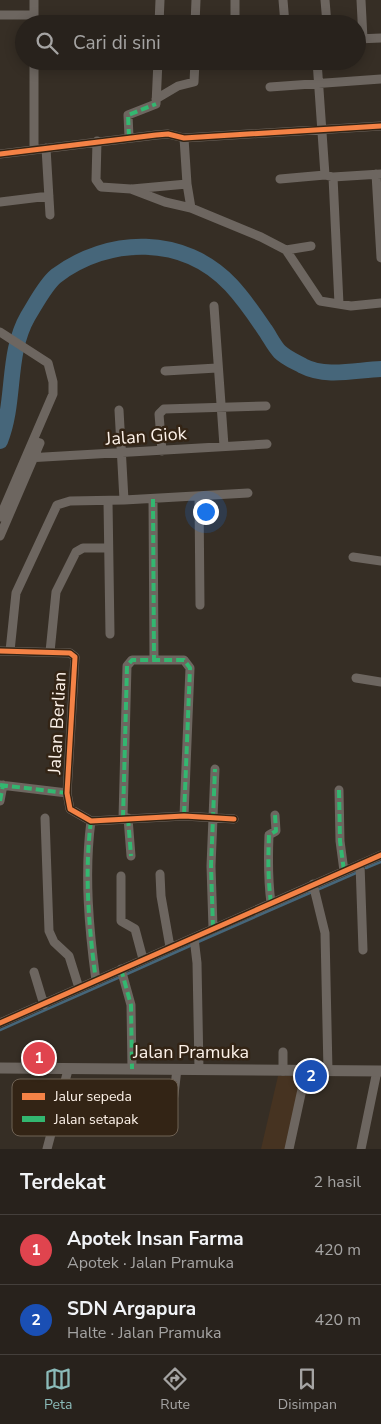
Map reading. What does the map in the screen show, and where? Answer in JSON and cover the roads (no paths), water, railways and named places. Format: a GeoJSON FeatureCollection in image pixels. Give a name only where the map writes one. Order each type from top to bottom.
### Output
{"type":"FeatureCollection","features":[{"type":"Feature","properties":{"kind":"street"},"geometry":{"type":"LineString","coordinates":[[34,0],[34,15]]}},
{"type":"Feature","properties":{"kind":"street"},"geometry":{"type":"LineString","coordinates":[[159,15],[160,0]]}},
{"type":"Feature","properties":{"kind":"street"},"geometry":{"type":"LineString","coordinates":[[195,15],[196,0]]}},
{"type":"Feature","properties":{"kind":"street"},"geometry":{"type":"LineString","coordinates":[[235,0],[235,15]]}},
{"type":"Feature","properties":{"kind":"street"},"geometry":{"type":"LineString","coordinates":[[283,0],[284,15]]}},
{"type":"Feature","properties":{"kind":"street"},"geometry":{"type":"LineString","coordinates":[[325,0],[326,15]]}},
{"type":"Feature","properties":{"kind":"street"},"geometry":{"type":"LineString","coordinates":[[361,0],[361,15]]}},
{"type":"Feature","properties":{"kind":"street"},"geometry":{"type":"LineString","coordinates":[[0,14],[15,16]]}},
{"type":"Feature","properties":{"kind":"street"},"geometry":{"type":"LineString","coordinates":[[366,39],[381,38]]}},
{"type":"Feature","properties":{"kind":"street"},"geometry":{"type":"LineString","coordinates":[[34,70],[34,149]]}},
{"type":"Feature","properties":{"kind":"street"},"geometry":{"type":"LineString","coordinates":[[129,137],[128,115],[156,104],[158,70]]}},
{"type":"Feature","properties":{"kind":"street"},"geometry":{"type":"LineString","coordinates":[[156,99],[178,86],[191,85],[194,70]]}},
{"type":"Feature","properties":{"kind":"street"},"geometry":{"type":"LineString","coordinates":[[317,70],[321,130],[329,176],[339,304]]}},
{"type":"Feature","properties":{"kind":"street"},"geometry":{"type":"LineString","coordinates":[[270,87],[381,79]]}},
{"type":"Feature","properties":{"kind":"street"},"geometry":{"type":"LineString","coordinates":[[0,154],[129,137],[168,134],[184,138],[381,126]]}},
{"type":"Feature","properties":{"kind":"street"},"geometry":{"type":"LineString","coordinates":[[184,138],[187,184],[191,208]]}},
{"type":"Feature","properties":{"kind":"street"},"geometry":{"type":"LineString","coordinates":[[97,141],[97,183],[101,186],[130,189],[187,184]]}},
{"type":"Feature","properties":{"kind":"street"},"geometry":{"type":"LineString","coordinates":[[46,148],[50,215]]}},
{"type":"Feature","properties":{"kind":"street"},"geometry":{"type":"LineString","coordinates":[[280,179],[379,174],[381,258]]}},
{"type":"Feature","properties":{"kind":"street"},"geometry":{"type":"LineString","coordinates":[[130,189],[165,202],[191,208],[245,229],[286,250],[319,300],[351,306],[381,302]]}},
{"type":"Feature","properties":{"kind":"street"},"geometry":{"type":"LineString","coordinates":[[0,202],[49,196]]}},
{"type":"Feature","properties":{"kind":"street"},"geometry":{"type":"LineString","coordinates":[[286,250],[311,246]]}},
{"type":"Feature","properties":{"kind":"street"},"geometry":{"type":"LineString","coordinates":[[214,306],[224,446]]}},
{"type":"Feature","properties":{"kind":"street"},"geometry":{"type":"LineString","coordinates":[[0,332],[48,363],[53,382],[53,394],[34,440],[31,458],[2,519],[0,536]]}},
{"type":"Feature","properties":{"kind":"street"},"geometry":{"type":"LineString","coordinates":[[165,371],[217,368]]}},
{"type":"Feature","properties":{"kind":"street"},"geometry":{"type":"LineString","coordinates":[[162,451],[159,414],[162,410],[266,406]]}},
{"type":"Feature","properties":{"kind":"street"},"geometry":{"type":"LineString","coordinates":[[119,410],[124,500]]}},
{"type":"Feature","properties":{"kind":"street","name":"Jalan Giok"},"geometry":{"type":"LineString","coordinates":[[31,458],[267,444]]}},
{"type":"Feature","properties":{"kind":"street"},"geometry":{"type":"LineString","coordinates":[[10,651],[16,593],[57,505],[70,501],[108,501],[248,493]]}},
{"type":"Feature","properties":{"kind":"street"},"geometry":{"type":"LineString","coordinates":[[199,496],[200,605]]}},
{"type":"Feature","properties":{"kind":"street"},"geometry":{"type":"LineString","coordinates":[[152,498],[154,660]]}},
{"type":"Feature","properties":{"kind":"street"},"geometry":{"type":"LineString","coordinates":[[108,501],[107,548],[110,634]]}},
{"type":"Feature","properties":{"kind":"street"},"geometry":{"type":"LineString","coordinates":[[0,651],[50,652],[56,592],[76,552],[83,548],[107,548]]}},
{"type":"Feature","properties":{"kind":"street"},"geometry":{"type":"LineString","coordinates":[[353,557],[381,562]]}},
{"type":"Feature","properties":{"kind":"street","name":"Jalan Berlian"},"geometry":{"type":"LineString","coordinates":[[50,652],[73,654],[74,669],[67,793]]}},
{"type":"Feature","properties":{"kind":"street"},"geometry":{"type":"LineString","coordinates":[[131,856],[126,818],[127,666],[132,660],[184,660],[188,663],[191,673],[184,816]]}},
{"type":"Feature","properties":{"kind":"street"},"geometry":{"type":"LineString","coordinates":[[356,678],[381,682]]}},
{"type":"Feature","properties":{"kind":"street"},"geometry":{"type":"LineString","coordinates":[[213,928],[212,818],[215,769]]}},
{"type":"Feature","properties":{"kind":"street"},"geometry":{"type":"LineString","coordinates":[[0,801],[1,785],[67,793],[70,809],[91,821],[184,816],[234,818]]}},
{"type":"Feature","properties":{"kind":"street"},"geometry":{"type":"LineString","coordinates":[[339,790],[340,840],[344,870]]}},
{"type":"Feature","properties":{"kind":"street"},"geometry":{"type":"LineString","coordinates":[[271,903],[267,864],[270,854],[269,835],[276,831],[276,815]]}},
{"type":"Feature","properties":{"kind":"street"},"geometry":{"type":"LineString","coordinates":[[45,818],[50,931],[54,942],[69,956],[80,988]]}},
{"type":"Feature","properties":{"kind":"street"},"geometry":{"type":"LineString","coordinates":[[91,821],[88,842],[90,938],[96,981]]}},
{"type":"Feature","properties":{"kind":"street"},"geometry":{"type":"LineString","coordinates":[[0,1023],[381,855]]}},
{"type":"Feature","properties":{"kind":"street"},"geometry":{"type":"LineString","coordinates":[[360,864],[363,950]]}},
{"type":"Feature","properties":{"kind":"street"},"geometry":{"type":"LineString","coordinates":[[160,874],[161,896],[170,947]]}},
{"type":"Feature","properties":{"kind":"street"},"geometry":{"type":"LineString","coordinates":[[121,876],[121,921],[135,929],[143,959]]}},
{"type":"Feature","properties":{"kind":"street"},"geometry":{"type":"LineString","coordinates":[[313,884],[325,933],[328,1071]]}},
{"type":"Feature","properties":{"kind":"street"},"geometry":{"type":"LineString","coordinates":[[194,938],[197,963],[199,1069]]}},
{"type":"Feature","properties":{"kind":"street"},"geometry":{"type":"LineString","coordinates":[[121,969],[131,1005],[132,1069]]}},
{"type":"Feature","properties":{"kind":"street"},"geometry":{"type":"LineString","coordinates":[[34,972],[44,1005]]}},
{"type":"Feature","properties":{"kind":"street"},"geometry":{"type":"LineString","coordinates":[[282,1071],[283,1052]]}},
{"type":"Feature","properties":{"kind":"street","name":"Jalan Pramuka"},"geometry":{"type":"LineString","coordinates":[[0,1068],[379,1071]]}},
{"type":"Feature","properties":{"kind":"street"},"geometry":{"type":"LineString","coordinates":[[176,1079],[177,1069]]}},
{"type":"Feature","properties":{"kind":"street"},"geometry":{"type":"LineString","coordinates":[[66,1079],[68,1070]]}},
{"type":"Feature","properties":{"kind":"street"},"geometry":{"type":"LineString","coordinates":[[289,1149],[306,1071]]}},
{"type":"Feature","properties":{"kind":"street"},"geometry":{"type":"LineString","coordinates":[[361,1149],[379,1071]]}},
{"type":"Feature","properties":{"kind":"street"},"geometry":{"type":"LineString","coordinates":[[48,1149],[51,1136]]}},
{"type":"Feature","properties":{"kind":"waterway"},"geometry":{"type":"LineString","coordinates":[[0,441],[5,426],[14,362],[21,331],[40,295],[56,276],[77,263],[99,254],[122,248],[146,247],[169,250],[191,257],[212,269],[231,285],[280,352],[303,366],[321,372],[381,369]]}},
{"type":"Feature","properties":{"kind":"waterway"},"geometry":{"type":"LineString","coordinates":[[366,868],[381,862]]}},
{"type":"Feature","properties":{"kind":"waterway"},"geometry":{"type":"LineString","coordinates":[[317,890],[356,873]]}},
{"type":"Feature","properties":{"kind":"waterway"},"geometry":{"type":"LineString","coordinates":[[198,942],[312,892]]}},
{"type":"Feature","properties":{"kind":"waterway"},"geometry":{"type":"LineString","coordinates":[[127,974],[192,945]]}},
{"type":"Feature","properties":{"kind":"waterway"},"geometry":{"type":"LineString","coordinates":[[0,1030],[120,977]]}},
{"type":"Feature","properties":{"kind":"place","name":"Apotek Insan Farma"},"geometry":{"type":"Point","coordinates":[39,1058]}},
{"type":"Feature","properties":{"kind":"place","name":"SDN Argapura"},"geometry":{"type":"Point","coordinates":[311,1076]}}]}
